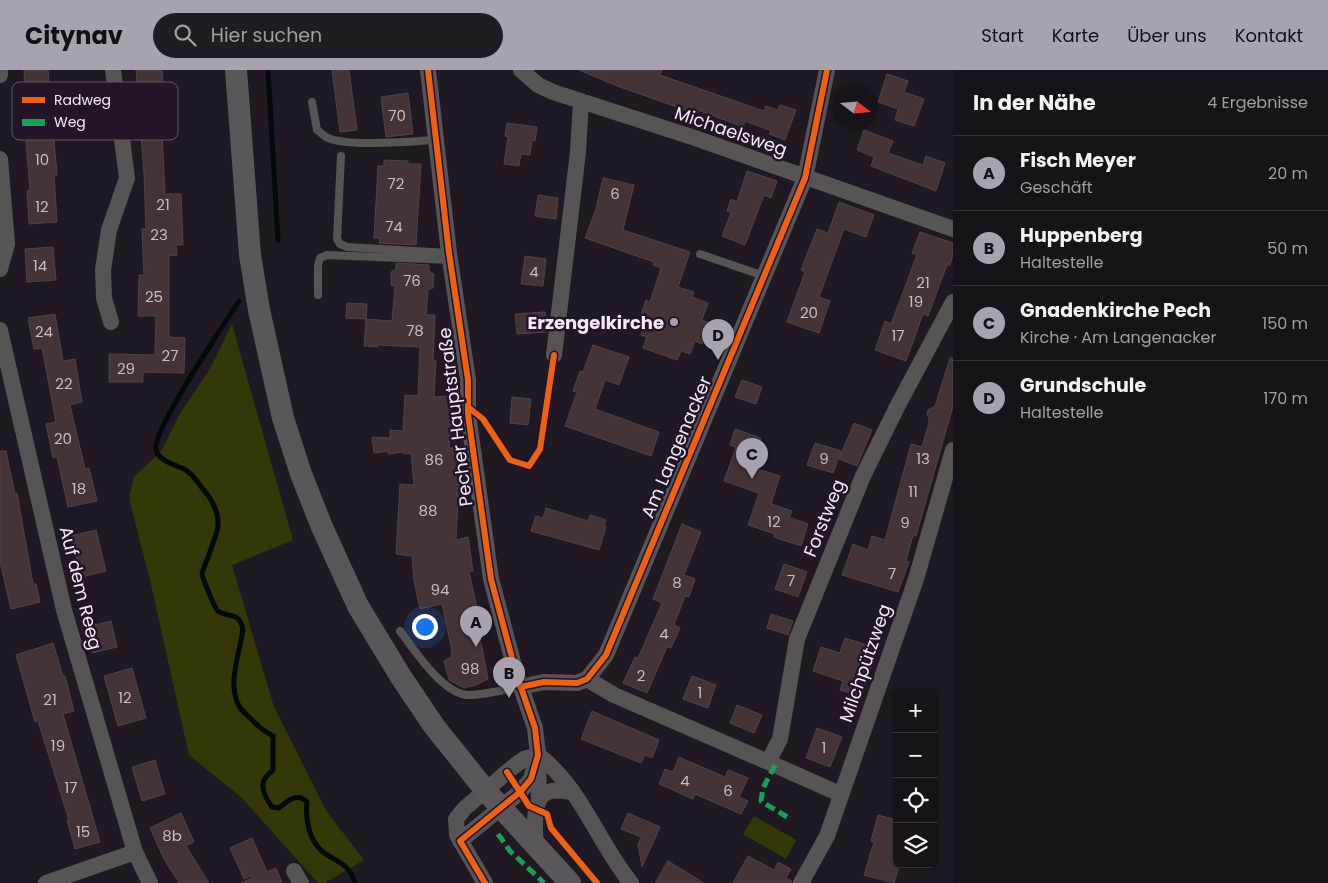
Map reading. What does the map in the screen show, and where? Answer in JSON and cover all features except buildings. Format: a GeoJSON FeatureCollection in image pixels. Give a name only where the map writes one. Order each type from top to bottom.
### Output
{"type":"FeatureCollection","features":[{"type":"Feature","properties":{"kind":"main road"},"geometry":{"type":"LineString","coordinates":[[236,70],[250,255],[269,360],[283,418],[301,474],[322,527],[358,606],[401,677],[434,726],[486,791],[536,848],[570,883]]}},
{"type":"Feature","properties":{"kind":"street"},"geometry":{"type":"LineString","coordinates":[[0,70],[0,75]]}},
{"type":"Feature","properties":{"kind":"street","name":"Pecher Hauptstraße"},"geometry":{"type":"LineString","coordinates":[[428,70],[450,256],[468,380],[468,414],[492,579],[520,687],[535,728],[538,754],[539,799],[534,830],[536,848]]}},
{"type":"Feature","properties":{"kind":"street","name":"Michaelsweg"},"geometry":{"type":"LineString","coordinates":[[521,70],[538,85],[581,101],[695,138],[953,229]]}},
{"type":"Feature","properties":{"kind":"street","name":"Am Langenacker"},"geometry":{"type":"LineString","coordinates":[[587,679],[606,655],[805,178],[827,70]]}},
{"type":"Feature","properties":{"kind":"street"},"geometry":{"type":"LineString","coordinates":[[554,356],[578,152],[581,101]]}},
{"type":"Feature","properties":{"kind":"street"},"geometry":{"type":"LineString","coordinates":[[111,322],[104,298],[103,270],[109,230],[127,178],[122,140]]}},
{"type":"Feature","properties":{"kind":"street"},"geometry":{"type":"LineString","coordinates":[[0,159],[7,244],[0,269]]}},
{"type":"Feature","properties":{"kind":"street","name":"Forstweg"},"geometry":{"type":"LineString","coordinates":[[768,762],[780,738],[797,639],[863,476],[897,407],[953,302]]}},
{"type":"Feature","properties":{"kind":"street","name":"Auf dem Reeg"},"geometry":{"type":"LineString","coordinates":[[0,330],[64,610],[135,852],[150,883]]}},
{"type":"Feature","properties":{"kind":"street","name":"Milchpützweg"},"geometry":{"type":"LineString","coordinates":[[800,883],[827,836],[916,579],[953,450]]}},
{"type":"Feature","properties":{"kind":"street"},"geometry":{"type":"LineString","coordinates":[[520,687],[544,682],[577,683],[587,679],[614,695],[840,794]]}},
{"type":"Feature","properties":{"kind":"street"},"geometry":{"type":"LineString","coordinates":[[485,883],[457,835],[456,819],[465,808],[524,759],[538,754],[548,762],[572,792],[631,883]]}},
{"type":"Feature","properties":{"kind":"street","name":"Pecher Hauptstraße"},"geometry":{"type":"LineString","coordinates":[[460,840],[520,792],[531,780],[538,754]]}},
{"type":"Feature","properties":{"kind":"street"},"geometry":{"type":"LineString","coordinates":[[539,799],[546,792],[555,790],[572,792]]}},
{"type":"Feature","properties":{"kind":"street"},"geometry":{"type":"LineString","coordinates":[[46,883],[135,852]]}},
{"type":"Feature","properties":{"kind":"lane"},"geometry":{"type":"LineString","coordinates":[[312,102],[317,130],[327,138],[370,143],[436,140]]}},
{"type":"Feature","properties":{"kind":"lane"},"geometry":{"type":"LineString","coordinates":[[341,156],[337,239],[340,244],[347,247],[450,256]]}},
{"type":"Feature","properties":{"kind":"lane"},"geometry":{"type":"LineString","coordinates":[[700,254],[764,276]]}},
{"type":"Feature","properties":{"kind":"lane"},"geometry":{"type":"LineString","coordinates":[[318,295],[318,265],[320,258],[327,255],[450,256]]}},
{"type":"Feature","properties":{"kind":"lane"},"geometry":{"type":"LineString","coordinates":[[400,632],[440,680],[455,691],[466,695],[520,687]]}},
{"type":"Feature","properties":{"kind":"shaded area"},"geometry":{"type":"Polygon","coordinates":[[[232,324],[293,540],[232,565],[274,707],[327,812],[364,860],[325,883],[318,883],[242,798],[189,755],[150,580],[129,499],[134,477],[161,451],[181,412],[210,369],[232,324]]]}},
{"type":"Feature","properties":{"kind":"shaded area"},"geometry":{"type":"Polygon","coordinates":[[[754,816],[796,840],[786,859],[743,834],[754,816]]]}},
{"type":"Feature","properties":{"kind":"waterway"},"geometry":{"type":"LineString","coordinates":[[268,70],[278,240]]}},
{"type":"Feature","properties":{"kind":"waterway"},"geometry":{"type":"LineString","coordinates":[[239,301],[176,401],[158,439],[156,450],[164,460],[184,469],[192,475],[216,510],[218,526],[202,573],[218,611],[237,618],[243,628],[234,676],[234,691],[241,709],[260,728],[273,736],[273,770],[263,783],[263,791],[266,798],[272,807],[279,808],[289,800],[296,798],[307,802],[307,822],[314,842],[323,852],[346,867],[353,876],[355,883]]}},
{"type":"Feature","properties":{"kind":"marked path"},"geometry":{"type":"LineString","coordinates":[[775,765],[763,788],[761,801],[787,817]]}},
{"type":"Feature","properties":{"kind":"marked path"},"geometry":{"type":"LineString","coordinates":[[498,834],[510,851],[544,883]]}},
{"type":"Feature","properties":{"kind":"cycle path"},"geometry":{"type":"LineString","coordinates":[[428,70],[449,253],[468,380],[468,414],[491,579],[516,673],[535,728],[538,755],[531,779],[520,792],[460,841],[485,883]]}},
{"type":"Feature","properties":{"kind":"cycle path"},"geometry":{"type":"LineString","coordinates":[[520,687],[544,682],[577,683],[587,679],[606,655],[805,178],[827,70]]}},
{"type":"Feature","properties":{"kind":"cycle path"},"geometry":{"type":"LineString","coordinates":[[468,407],[483,419],[510,460],[529,466],[540,449],[554,355]]}},
{"type":"Feature","properties":{"kind":"cycle path"},"geometry":{"type":"LineString","coordinates":[[507,772],[529,806],[547,814],[551,828],[597,883]]}},
{"type":"Feature","properties":{"kind":"place","name":"Erzengelkirche"},"geometry":{"type":"Point","coordinates":[674,322]}},
{"type":"Feature","properties":{"kind":"place","name":"Grundschule"},"geometry":{"type":"Point","coordinates":[718,360]}},
{"type":"Feature","properties":{"kind":"place","name":"Gnadenkirche Pech"},"geometry":{"type":"Point","coordinates":[752,479]}},
{"type":"Feature","properties":{"kind":"place","name":"Fisch Meyer"},"geometry":{"type":"Point","coordinates":[476,647]}},
{"type":"Feature","properties":{"kind":"place","name":"Huppenberg"},"geometry":{"type":"Point","coordinates":[509,698]}}]}
